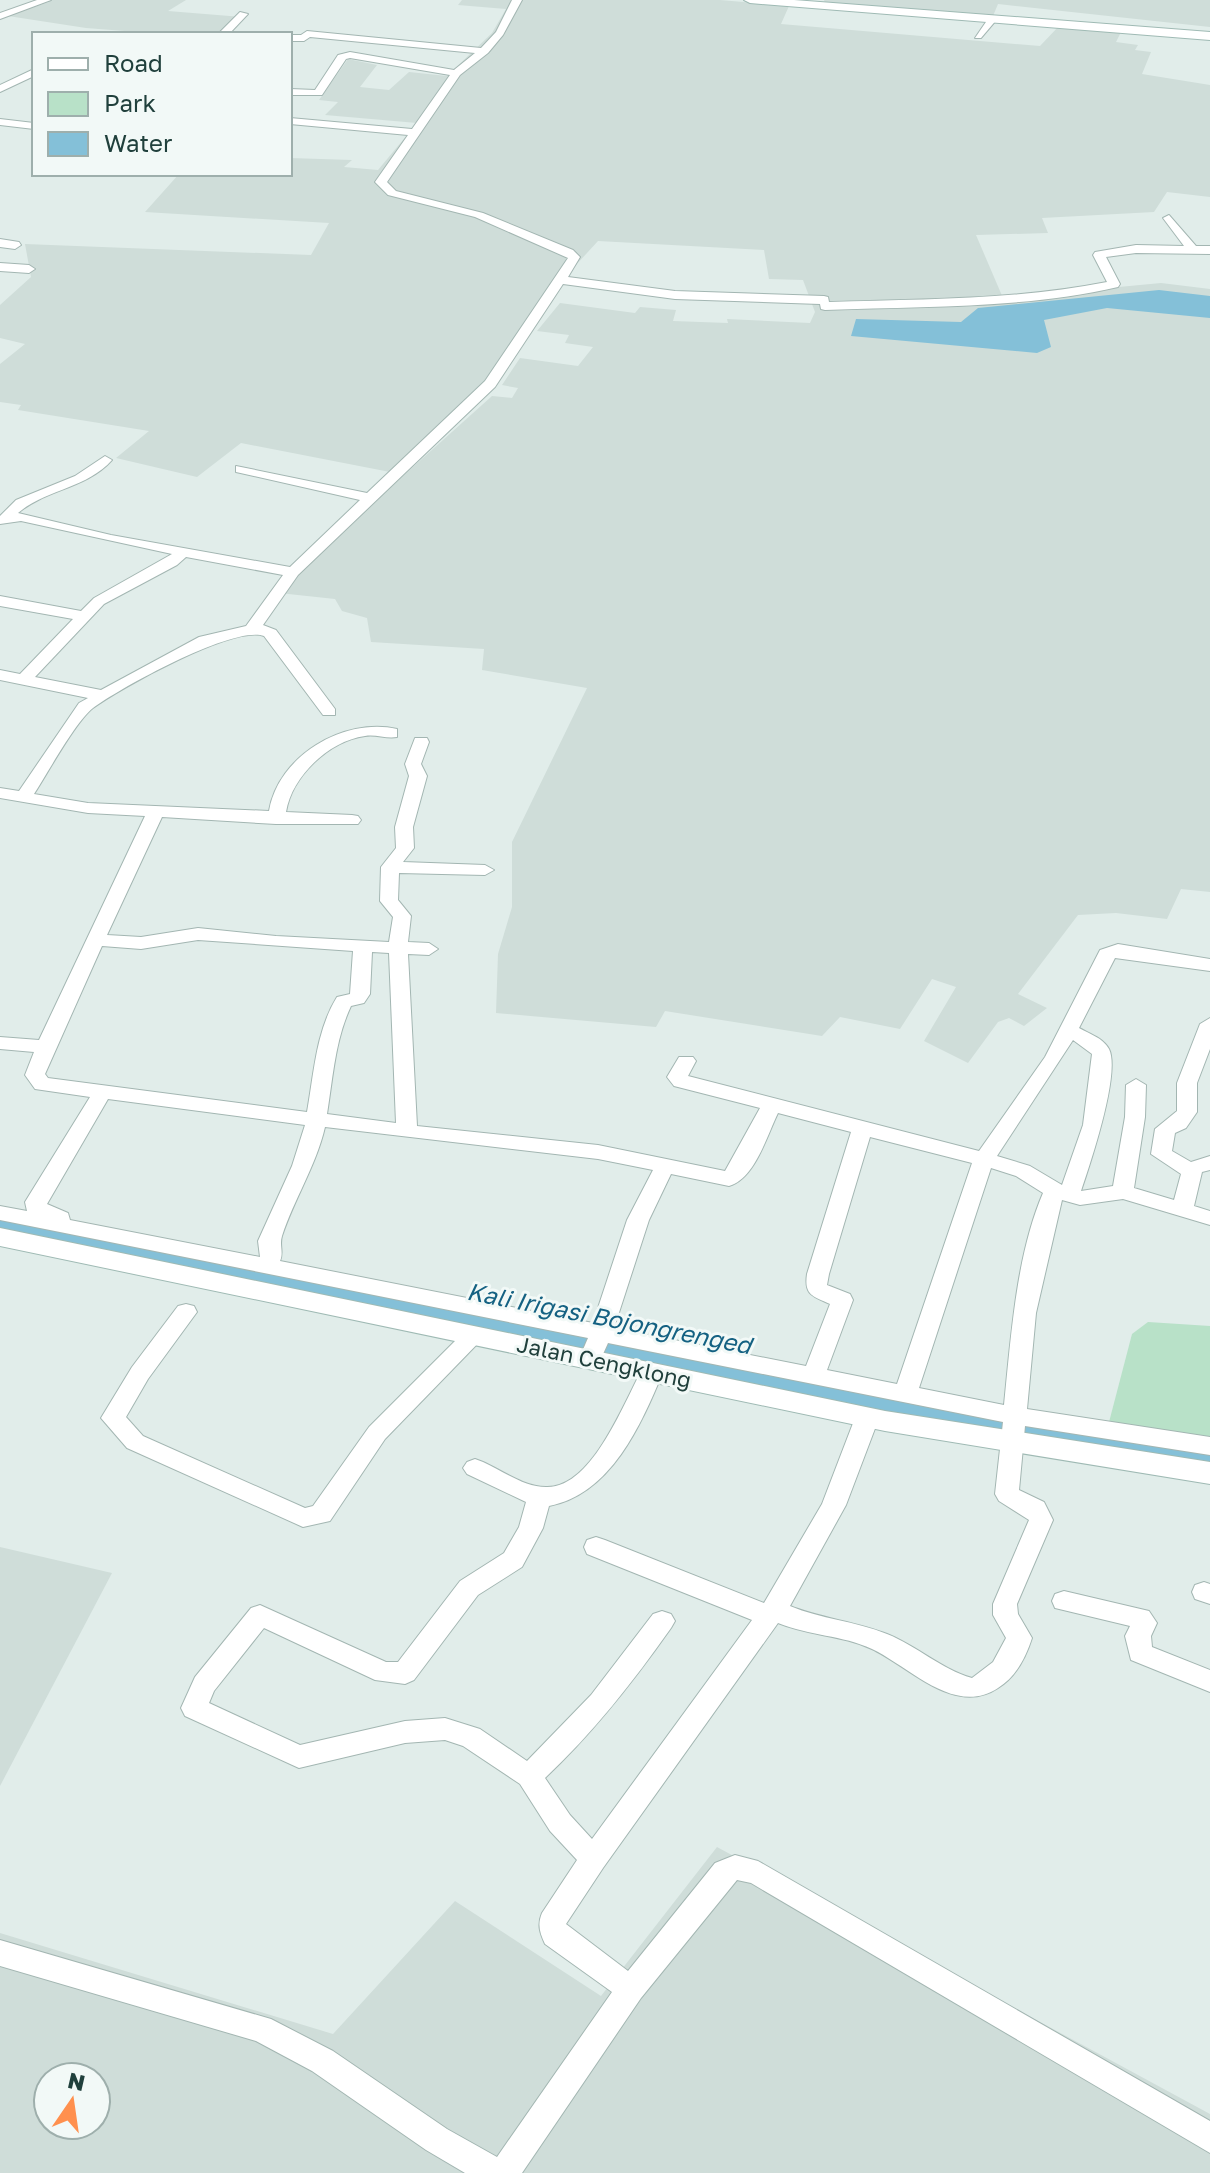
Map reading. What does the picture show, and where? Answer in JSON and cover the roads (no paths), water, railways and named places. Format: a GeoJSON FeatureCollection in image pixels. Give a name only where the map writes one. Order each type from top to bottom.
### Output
{"type":"FeatureCollection","features":[{"type":"Feature","properties":{"kind":"main road"},"geometry":{"type":"LineString","coordinates":[[750,0],[1210,36]]}},
{"type":"Feature","properties":{"kind":"main road","name":"Jalan Cengklong"},"geometry":{"type":"LineString","coordinates":[[0,1237],[244,1273],[475,1335],[596,1344],[652,1372],[888,1404],[1210,1473]]}},
{"type":"Feature","properties":{"kind":"street"},"geometry":{"type":"LineString","coordinates":[[0,16],[46,0]]}},
{"type":"Feature","properties":{"kind":"street"},"geometry":{"type":"LineString","coordinates":[[23,797],[81,708],[205,640],[246,632],[254,627],[293,572],[483,392],[504,366],[560,280],[574,257],[569,253],[479,215],[383,188],[381,182],[456,73],[484,51],[506,24],[517,0]]}},
{"type":"Feature","properties":{"kind":"street"},"geometry":{"type":"LineString","coordinates":[[225,32],[243,14]]}},
{"type":"Feature","properties":{"kind":"street"},"geometry":{"type":"LineString","coordinates":[[978,36],[993,18]]}},
{"type":"Feature","properties":{"kind":"street"},"geometry":{"type":"LineString","coordinates":[[292,38],[304,38],[307,34],[484,51]]}},
{"type":"Feature","properties":{"kind":"street"},"geometry":{"type":"LineString","coordinates":[[358,56],[382,42]]}},
{"type":"Feature","properties":{"kind":"street"},"geometry":{"type":"LineString","coordinates":[[292,92],[318,93],[342,57],[358,56],[456,73]]}},
{"type":"Feature","properties":{"kind":"street"},"geometry":{"type":"LineString","coordinates":[[0,73],[30,74]]}},
{"type":"Feature","properties":{"kind":"street"},"geometry":{"type":"LineString","coordinates":[[0,89],[30,74]]}},
{"type":"Feature","properties":{"kind":"street"},"geometry":{"type":"LineString","coordinates":[[294,119],[414,132]]}},
{"type":"Feature","properties":{"kind":"street"},"geometry":{"type":"LineString","coordinates":[[0,122],[32,126]]}},
{"type":"Feature","properties":{"kind":"street"},"geometry":{"type":"LineString","coordinates":[[1169,218],[1193,250]]}},
{"type":"Feature","properties":{"kind":"street"},"geometry":{"type":"LineString","coordinates":[[0,243],[15,245]]}},
{"type":"Feature","properties":{"kind":"street"},"geometry":{"type":"LineString","coordinates":[[560,280],[662,294],[824,303],[939,303],[1093,289],[1114,284],[1099,255],[1136,249],[1210,250]]}},
{"type":"Feature","properties":{"kind":"street"},"geometry":{"type":"LineString","coordinates":[[0,267],[29,269]]}},
{"type":"Feature","properties":{"kind":"street"},"geometry":{"type":"LineString","coordinates":[[4,519],[14,509],[48,489],[83,477],[105,460]]}},
{"type":"Feature","properties":{"kind":"street"},"geometry":{"type":"LineString","coordinates":[[241,469],[370,498]]}},
{"type":"Feature","properties":{"kind":"street"},"geometry":{"type":"LineString","coordinates":[[4,519],[293,572]]}},
{"type":"Feature","properties":{"kind":"street"},"geometry":{"type":"LineString","coordinates":[[25,678],[99,601],[172,562],[182,553]]}},
{"type":"Feature","properties":{"kind":"street"},"geometry":{"type":"LineString","coordinates":[[0,601],[84,616]]}},
{"type":"Feature","properties":{"kind":"street"},"geometry":{"type":"LineString","coordinates":[[254,627],[270,633],[329,712]]}},
{"type":"Feature","properties":{"kind":"street"},"geometry":{"type":"LineString","coordinates":[[0,675],[105,696]]}},
{"type":"Feature","properties":{"kind":"street"},"geometry":{"type":"LineString","coordinates":[[276,819],[280,794],[301,766],[329,746],[357,733],[391,733]]}},
{"type":"Feature","properties":{"kind":"street"},"geometry":{"type":"LineString","coordinates":[[407,1132],[398,948],[402,918],[389,901],[390,867],[405,848],[404,827],[418,776],[413,764],[421,742]]}},
{"type":"Feature","properties":{"kind":"street"},"geometry":{"type":"LineString","coordinates":[[0,793],[88,808],[276,819],[352,820]]}},
{"type":"Feature","properties":{"kind":"street"},"geometry":{"type":"LineString","coordinates":[[155,813],[45,1047],[35,1075],[38,1082],[407,1132],[598,1152],[719,1179],[735,1177],[772,1105]]}},
{"type":"Feature","properties":{"kind":"street"},"geometry":{"type":"LineString","coordinates":[[390,867],[485,870]]}},
{"type":"Feature","properties":{"kind":"street"},"geometry":{"type":"LineString","coordinates":[[96,940],[141,943],[198,934],[429,949]]}},
{"type":"Feature","properties":{"kind":"street"},"geometry":{"type":"LineString","coordinates":[[244,1273],[272,1256],[269,1241],[316,1120],[323,1069],[335,1021],[344,1001],[357,999],[361,992],[363,946]]}},
{"type":"Feature","properties":{"kind":"street"},"geometry":{"type":"LineString","coordinates":[[631,1989],[555,1935],[552,1922],[593,1859],[771,1613],[834,1505],[888,1404],[984,1159],[1054,1058],[1107,954],[1113,950],[1210,965]]}},
{"type":"Feature","properties":{"kind":"street"},"geometry":{"type":"LineString","coordinates":[[1182,1210],[1201,1167],[1164,1157],[1164,1135],[1168,1126],[1179,1123],[1187,1112],[1187,1083],[1210,1024]]}},
{"type":"Feature","properties":{"kind":"street"},"geometry":{"type":"LineString","coordinates":[[596,1547],[771,1613],[809,1625],[844,1629],[881,1642],[951,1683],[972,1689],[985,1684],[1005,1666],[1016,1651],[1018,1632],[1006,1615],[1005,1604],[1018,1569],[1040,1528],[1041,1517],[1035,1509],[1005,1492],[1015,1429],[1025,1313],[1047,1209],[1062,1192],[1093,1125],[1102,1054],[1097,1045],[1068,1030]]}},
{"type":"Feature","properties":{"kind":"street"},"geometry":{"type":"LineString","coordinates":[[0,1043],[45,1047]]}},
{"type":"Feature","properties":{"kind":"street"},"geometry":{"type":"LineString","coordinates":[[686,1061],[677,1077],[680,1081],[984,1159],[1023,1171],[1080,1198],[1123,1192],[1210,1218]]}},
{"type":"Feature","properties":{"kind":"street"},"geometry":{"type":"LineString","coordinates":[[1123,1192],[1135,1117],[1136,1085]]}},
{"type":"Feature","properties":{"kind":"street"},"geometry":{"type":"LineString","coordinates":[[82,1230],[78,1222],[49,1215],[35,1204],[102,1093]]}},
{"type":"Feature","properties":{"kind":"street"},"geometry":{"type":"LineString","coordinates":[[814,1374],[842,1300],[816,1289],[818,1274],[863,1126]]}},
{"type":"Feature","properties":{"kind":"street"},"geometry":{"type":"LineString","coordinates":[[596,1344],[638,1220],[665,1166]]}},
{"type":"Feature","properties":{"kind":"street"},"geometry":{"type":"LineString","coordinates":[[0,1213],[82,1230],[304,1287],[596,1344],[814,1374],[888,1404]]}},
{"type":"Feature","properties":{"kind":"street"},"geometry":{"type":"LineString","coordinates":[[186,1312],[133,1383],[113,1418],[115,1423],[135,1442],[303,1518],[321,1514],[377,1433],[475,1335]]}},
{"type":"Feature","properties":{"kind":"street"},"geometry":{"type":"LineString","coordinates":[[475,1468],[540,1496],[553,1497],[570,1491],[591,1475],[630,1420],[652,1372]]}},
{"type":"Feature","properties":{"kind":"street"},"geometry":{"type":"LineString","coordinates":[[1015,1429],[1210,1446]]}},
{"type":"Feature","properties":{"kind":"street"},"geometry":{"type":"LineString","coordinates":[[540,1496],[531,1528],[513,1560],[469,1588],[405,1673],[384,1673],[260,1615],[204,1685],[194,1708],[299,1757],[405,1732],[445,1729],[471,1737],[529,1776],[560,1823],[593,1859]]}},
{"type":"Feature","properties":{"kind":"street"},"geometry":{"type":"LineString","coordinates":[[1064,1601],[1140,1618],[1144,1623],[1138,1636],[1140,1653],[1210,1681]]}},
{"type":"Feature","properties":{"kind":"street"},"geometry":{"type":"LineString","coordinates":[[529,1776],[573,1737],[620,1682],[662,1621]]}},
{"type":"Feature","properties":{"kind":"street"},"geometry":{"type":"LineString","coordinates":[[504,2173],[631,1989],[725,1872],[746,1868],[1210,2138]]}},
{"type":"Feature","properties":{"kind":"street"},"geometry":{"type":"LineString","coordinates":[[0,1953],[261,2029],[296,2043],[458,2153],[497,2173]]}},
{"type":"Feature","properties":{"kind":"water"},"geometry":{"type":"Polygon","coordinates":[[[1159,290],[1210,296],[1210,318],[1107,308],[1044,320],[1051,347],[1037,353],[851,336],[856,319],[961,322],[978,308],[1159,290]]]}},
{"type":"Feature","properties":{"kind":"waterway","name":"Kali Irigasi Bojongrenged"},"geometry":{"type":"LineString","coordinates":[[0,1222],[963,1417],[1127,1446],[1210,1456]]}}]}
